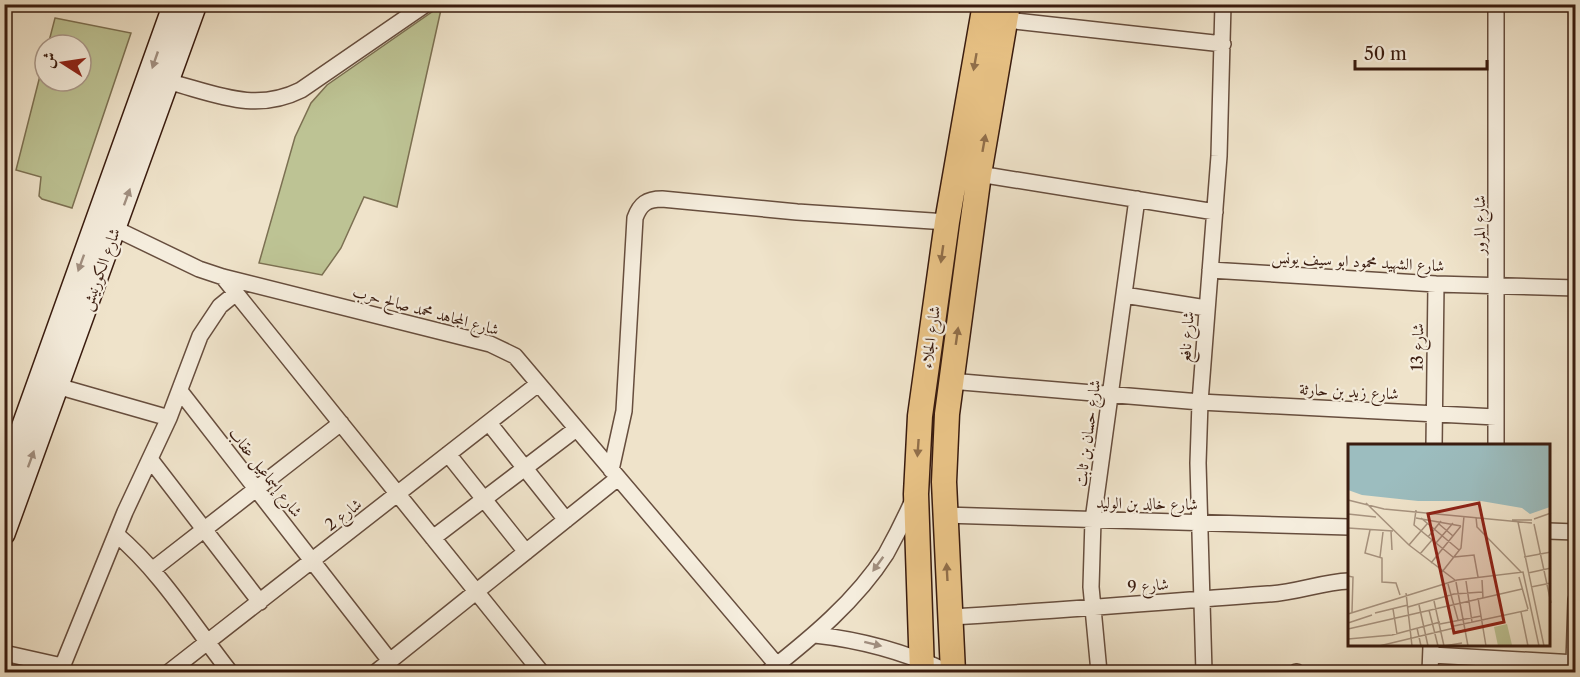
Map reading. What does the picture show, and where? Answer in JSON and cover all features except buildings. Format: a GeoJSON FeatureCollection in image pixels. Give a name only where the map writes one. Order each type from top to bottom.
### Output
{"type":"FeatureCollection","features":[{"type":"Feature","properties":{"kind":"main road","name":"شارع الجلاء"},"geometry":{"type":"LineString","coordinates":[[922,666],[916,494],[920,416],[947,222],[985,4]]}},
{"type":"Feature","properties":{"kind":"main road","name":"شارع الجلاء"},"geometry":{"type":"LineString","coordinates":[[953,672],[944,515],[944,448],[950,381],[979,174],[1007,12]]}},
{"type":"Feature","properties":{"kind":"street","name":"شارع الكورنيش"},"geometry":{"type":"LineString","coordinates":[[4,478],[174,4]]}},
{"type":"Feature","properties":{"kind":"street","name":"شارع الكورنيش"},"geometry":{"type":"LineString","coordinates":[[4,534],[170,82],[196,4]]}},
{"type":"Feature","properties":{"kind":"street"},"geometry":{"type":"LineString","coordinates":[[170,82],[242,100],[273,101],[301,90],[426,4]]}},
{"type":"Feature","properties":{"kind":"street","name":"شارع نافع"},"geometry":{"type":"LineString","coordinates":[[1204,672],[1198,464],[1206,308],[1220,156],[1223,4]]}},
{"type":"Feature","properties":{"kind":"street","name":"شارع المرور"},"geometry":{"type":"LineString","coordinates":[[1496,4],[1496,444]]}},
{"type":"Feature","properties":{"kind":"street"},"geometry":{"type":"LineString","coordinates":[[1007,12],[1223,44]]}},
{"type":"Feature","properties":{"kind":"street"},"geometry":{"type":"LineString","coordinates":[[979,174],[1215,212]]}},
{"type":"Feature","properties":{"kind":"street"},"geometry":{"type":"LineString","coordinates":[[376,672],[566,520],[615,474],[624,411],[635,218],[643,204],[652,199],[662,199],[797,212],[947,222]]}},
{"type":"Feature","properties":{"kind":"street","name":"شارع حسان بن ثابت"},"geometry":{"type":"LineString","coordinates":[[1099,672],[1091,564],[1093,520],[1137,199]]}},
{"type":"Feature","properties":{"kind":"street","name":"شارع المجاهد محمد صالح حرب"},"geometry":{"type":"LineString","coordinates":[[116,229],[199,269],[223,277],[490,344],[515,356],[615,474],[772,669]]}},
{"type":"Feature","properties":{"kind":"street","name":"شارع الشهيد محمود ابو سيف يونس"},"geometry":{"type":"LineString","coordinates":[[1210,270],[1436,284],[1575,288]]}},
{"type":"Feature","properties":{"kind":"street"},"geometry":{"type":"LineString","coordinates":[[223,277],[541,672]]}},
{"type":"Feature","properties":{"kind":"street","name":"شارع 13"},"geometry":{"type":"LineString","coordinates":[[1434,444],[1436,284]]}},
{"type":"Feature","properties":{"kind":"street"},"geometry":{"type":"LineString","coordinates":[[4,653],[63,670],[116,534],[169,418],[191,356],[204,328],[220,306],[236,292]]}},
{"type":"Feature","properties":{"kind":"street"},"geometry":{"type":"LineString","coordinates":[[1124,295],[1206,308]]}},
{"type":"Feature","properties":{"kind":"street","name":"شارع زيد بن حارثة"},"geometry":{"type":"LineString","coordinates":[[950,381],[1200,402],[1496,417]]}},
{"type":"Feature","properties":{"kind":"street","name":"شارع 2"},"geometry":{"type":"LineString","coordinates":[[169,672],[538,384]]}},
{"type":"Feature","properties":{"kind":"street"},"geometry":{"type":"LineString","coordinates":[[57,386],[169,418]]}},
{"type":"Feature","properties":{"kind":"street","name":"شارع إسماعيل عقاب"},"geometry":{"type":"LineString","coordinates":[[180,391],[390,661]]}},
{"type":"Feature","properties":{"kind":"street"},"geometry":{"type":"LineString","coordinates":[[152,570],[341,423]]}},
{"type":"Feature","properties":{"kind":"street"},"geometry":{"type":"LineString","coordinates":[[489,423],[566,520]]}},
{"type":"Feature","properties":{"kind":"street"},"geometry":{"type":"LineString","coordinates":[[434,538],[576,429]]}},
{"type":"Feature","properties":{"kind":"street"},"geometry":{"type":"LineString","coordinates":[[448,454],[526,552]]}},
{"type":"Feature","properties":{"kind":"street"},"geometry":{"type":"LineString","coordinates":[[150,459],[260,602]]}},
{"type":"Feature","properties":{"kind":"street"},"geometry":{"type":"LineString","coordinates":[[772,669],[815,635],[878,564],[896,535],[916,494]]}},
{"type":"Feature","properties":{"kind":"street","name":"شارع خالد بن الوليد"},"geometry":{"type":"LineString","coordinates":[[944,515],[1348,527]]}},
{"type":"Feature","properties":{"kind":"street"},"geometry":{"type":"LineString","coordinates":[[1550,531],[1575,531]]}},
{"type":"Feature","properties":{"kind":"street"},"geometry":{"type":"LineString","coordinates":[[116,534],[134,549],[152,570],[230,672]]}},
{"type":"Feature","properties":{"kind":"street","name":"شارع 9"},"geometry":{"type":"LineString","coordinates":[[950,617],[1271,594],[1318,584],[1348,581]]}},
{"type":"Feature","properties":{"kind":"street"},"geometry":{"type":"LineString","coordinates":[[1430,672],[1431,650],[1494,652],[1524,666],[1575,663],[1575,599]]}},
{"type":"Feature","properties":{"kind":"street"},"geometry":{"type":"LineString","coordinates":[[815,635],[860,641],[922,666],[948,672]]}},
{"type":"Feature","properties":{"kind":"green space"},"geometry":{"type":"Polygon","coordinates":[[[442,5],[397,207],[364,197],[341,248],[322,275],[259,263],[295,137],[311,103],[327,85],[442,5]]]}},
{"type":"Feature","properties":{"kind":"green space"},"geometry":{"type":"Polygon","coordinates":[[[55,18],[131,33],[72,208],[42,199],[39,196],[41,177],[16,170],[36,93],[93,93],[93,33],[51,33],[55,18]]]}}]}
